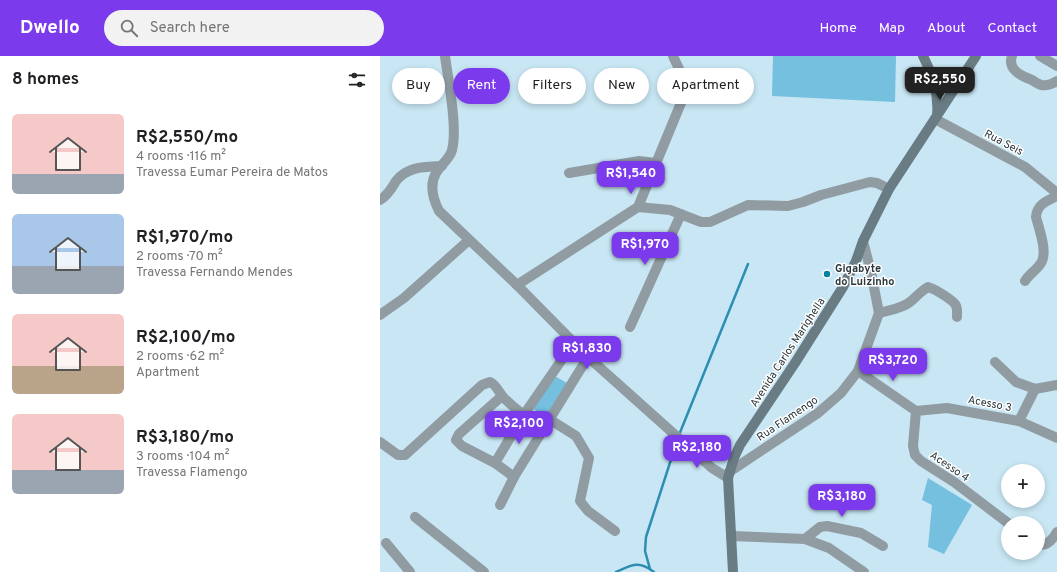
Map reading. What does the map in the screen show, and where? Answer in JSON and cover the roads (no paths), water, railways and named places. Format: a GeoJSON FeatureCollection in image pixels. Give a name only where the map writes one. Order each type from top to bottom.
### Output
{"type":"FeatureCollection","features":[{"type":"Feature","properties":{"kind":"street"},"geometry":{"type":"LineString","coordinates":[[445,56],[453,119],[454,141],[451,153],[436,173],[432,183],[433,198],[439,211],[588,357],[712,468],[728,475]]}},
{"type":"Feature","properties":{"kind":"street"},"geometry":{"type":"LineString","coordinates":[[517,286],[638,207],[683,98],[685,88],[684,80],[673,56]]}},
{"type":"Feature","properties":{"kind":"street"},"geometry":{"type":"LineString","coordinates":[[923,56],[935,85],[938,103],[936,117]]}},
{"type":"Feature","properties":{"kind":"street","name":"Avenida Carlos Marighella"},"geometry":{"type":"LineString","coordinates":[[733,572],[728,475],[740,445],[795,363],[843,287],[856,261],[863,241],[889,188],[976,56]]}},
{"type":"Feature","properties":{"kind":"street"},"geometry":{"type":"LineString","coordinates":[[1012,56],[1012,67],[1019,75],[1042,85],[1052,84],[1057,81]]}},
{"type":"Feature","properties":{"kind":"street"},"geometry":{"type":"LineString","coordinates":[[1040,56],[1057,66]]}},
{"type":"Feature","properties":{"kind":"street"},"geometry":{"type":"LineString","coordinates":[[935,85],[942,90],[954,91]]}},
{"type":"Feature","properties":{"kind":"street","name":"Rua Seis"},"geometry":{"type":"LineString","coordinates":[[936,117],[1025,167],[1057,193]]}},
{"type":"Feature","properties":{"kind":"street"},"geometry":{"type":"LineString","coordinates":[[569,173],[639,161],[656,163]]}},
{"type":"Feature","properties":{"kind":"street"},"geometry":{"type":"LineString","coordinates":[[380,200],[388,193],[406,171],[420,167],[442,166]]}},
{"type":"Feature","properties":{"kind":"street"},"geometry":{"type":"LineString","coordinates":[[638,207],[670,210],[701,222],[710,222],[748,205],[788,206],[821,195],[870,182],[889,188]]}},
{"type":"Feature","properties":{"kind":"street"},"geometry":{"type":"LineString","coordinates":[[1025,281],[1041,264],[1043,258],[1044,248],[1036,213],[1041,204],[1057,196]]}},
{"type":"Feature","properties":{"kind":"street"},"geometry":{"type":"LineString","coordinates":[[630,327],[681,214]]}},
{"type":"Feature","properties":{"kind":"street"},"geometry":{"type":"LineString","coordinates":[[380,315],[404,298],[469,240]]}},
{"type":"Feature","properties":{"kind":"street"},"geometry":{"type":"LineString","coordinates":[[863,241],[879,313],[898,308],[909,303],[928,287],[933,288],[954,303],[957,310],[957,317]]}},
{"type":"Feature","properties":{"kind":"street","name":"Rua Flamengo"},"geometry":{"type":"LineString","coordinates":[[728,475],[818,413],[841,393],[858,371],[879,313]]}},
{"type":"Feature","properties":{"kind":"street"},"geometry":{"type":"LineString","coordinates":[[495,463],[524,416],[574,342]]}},
{"type":"Feature","properties":{"kind":"street"},"geometry":{"type":"LineString","coordinates":[[500,505],[514,477],[588,357]]}},
{"type":"Feature","properties":{"kind":"street"},"geometry":{"type":"LineString","coordinates":[[995,362],[1016,382],[1035,390],[1057,385]]}},
{"type":"Feature","properties":{"kind":"street"},"geometry":{"type":"LineString","coordinates":[[858,371],[916,411]]}},
{"type":"Feature","properties":{"kind":"street"},"geometry":{"type":"LineString","coordinates":[[380,442],[398,455],[405,455],[482,384],[490,382],[493,383],[502,396],[524,416],[544,428]]}},
{"type":"Feature","properties":{"kind":"street"},"geometry":{"type":"LineString","coordinates":[[1019,421],[1035,390]]}},
{"type":"Feature","properties":{"kind":"street"},"geometry":{"type":"LineString","coordinates":[[502,396],[459,434],[456,440],[462,446],[495,463],[514,477]]}},
{"type":"Feature","properties":{"kind":"street","name":"Acesso 3"},"geometry":{"type":"LineString","coordinates":[[916,411],[948,408],[1019,421],[1057,438]]}},
{"type":"Feature","properties":{"kind":"street","name":"Acesso 4"},"geometry":{"type":"LineString","coordinates":[[916,411],[913,446],[915,455],[1001,518]]}},
{"type":"Feature","properties":{"kind":"street"},"geometry":{"type":"LineString","coordinates":[[549,419],[576,436],[588,458],[580,501],[588,511],[615,531]]}},
{"type":"Feature","properties":{"kind":"street"},"geometry":{"type":"LineString","coordinates":[[415,517],[481,571]]}},
{"type":"Feature","properties":{"kind":"street"},"geometry":{"type":"LineString","coordinates":[[804,539],[820,527],[827,526],[861,533],[883,546]]}},
{"type":"Feature","properties":{"kind":"street"},"geometry":{"type":"LineString","coordinates":[[1045,544],[1052,540],[1057,532]]}},
{"type":"Feature","properties":{"kind":"street"},"geometry":{"type":"LineString","coordinates":[[731,536],[804,539],[829,548],[864,572]]}},
{"type":"Feature","properties":{"kind":"street"},"geometry":{"type":"LineString","coordinates":[[386,544],[410,572]]}},
{"type":"Feature","properties":{"kind":"waterway"},"geometry":{"type":"LineString","coordinates":[[679,435],[748,264]]}},
{"type":"Feature","properties":{"kind":"waterway"},"geometry":{"type":"LineString","coordinates":[[650,569],[645,551],[646,537],[677,441]]}},
{"type":"Feature","properties":{"kind":"waterway"},"geometry":{"type":"LineString","coordinates":[[616,572],[626,567],[635,565],[644,566],[654,572]]}},
{"type":"Feature","properties":{"kind":"place","name":"Gigabyte do Luizinho"},"geometry":{"type":"Point","coordinates":[827,274]}}]}
